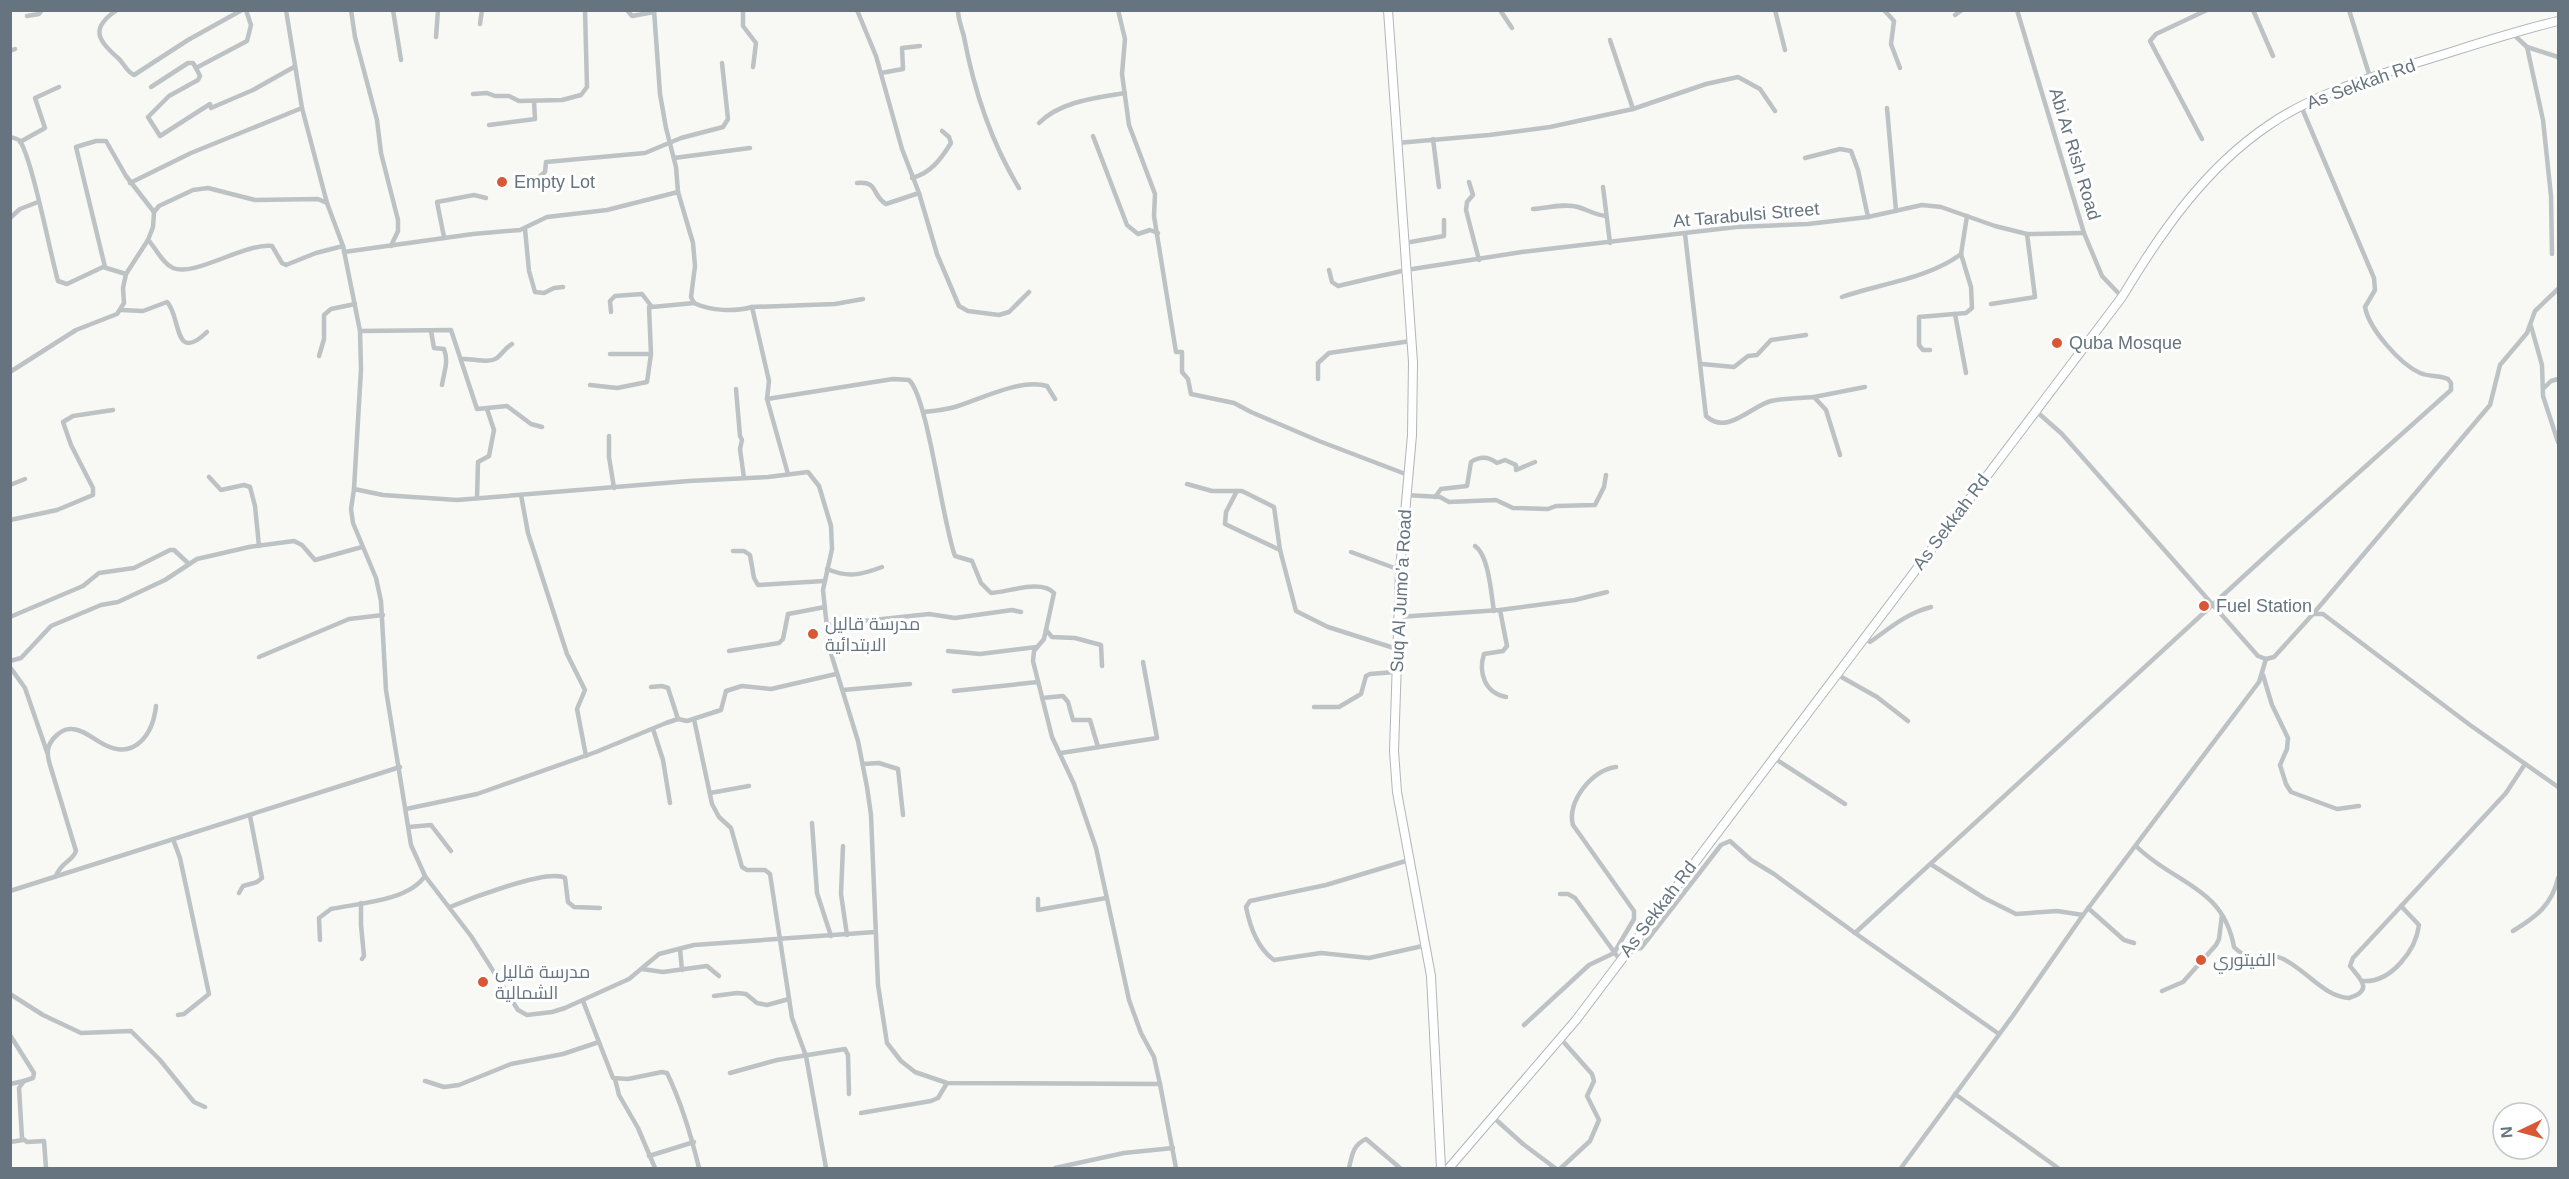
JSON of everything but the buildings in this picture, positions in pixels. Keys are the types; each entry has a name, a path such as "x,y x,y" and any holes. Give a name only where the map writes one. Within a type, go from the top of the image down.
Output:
{"main road":[{"name":"Suq Al Jumo’a Road","path":"1388,10 1411,341 1413,414 1400,570 1394,751 1397,792 1431,976 1441,1168"},
{"name":"As Sekkah Rd","path":"1449,1168 1561,1039 2122,297 2167,225 2202,184 2267,126 2301,106 2370,77 2512,33 2559,21"}],"street":[{"path":"27,16 39,14 42,10"},
{"path":"117,10 103,21 100,27 102,40 104,47 119,58 134,75 188,40 244,10 251,25 247,41 196,68"},
{"path":"286,10 302,108 327,203 344,249 360,331 361,369 351,516 379,586 386,684 413,853 426,876 495,971 512,1004 528,1015 542,1014 619,985 660,954 680,949 716,943 875,932"},
{"path":"351,10 355,37 377,120 381,153 398,220 398,235 390,246"},
{"path":"393,10 401,60"},
{"path":"436,37 438,10"},
{"path":"480,24 482,10"},
{"path":"473,94 487,93 495,96 509,96 519,101 534,101 575,97 586,90 585,10"},
{"path":"627,10 632,16 654,11 660,94 674,158 678,192 693,243 695,266 691,297 694,303"},
{"path":"743,10 743,26 756,43 753,67"},
{"path":"857,10 880,73 902,149 919,193 937,254 959,306 968,311 999,315 1009,312 1029,292"},
{"path":"958,10 966,56 982,107 1007,169 1020,188"},
{"path":"1118,10 1125,39 1121,65 1131,131 1155,194 1154,210 1176,352 1182,352 1182,372 1188,379 1191,394 1234,403 1319,441 1408,475"},
{"path":"1500,10 1512,28"},
{"path":"1775,10 1785,50"},
{"path":"1884,10 1893,21 1891,44 1900,68"},
{"path":"1955,15 1962,10"},
{"name":"Abi Ar Rish Road","path":"2017,10 2084,234 2102,276 2122,297"},
{"path":"2202,139 2150,40 2156,34 2207,10"},
{"path":"2253,10 2273,56"},
{"path":"2349,10 2370,77"},
{"path":"2512,33 2527,47 2559,57"},
{"path":"1610,40 1633,109"},
{"path":"880,73 903,69 902,48 920,46"},
{"path":"2527,47 2543,120 2551,196 2552,254"},
{"path":"151,87 188,63 193,63 200,76 198,80 169,96 148,117 160,136 210,104 211,108 237,97 294,67"},
{"path":"540,177 545,172 546,162 645,153 664,147 670,142 723,128 728,123 722,63"},
{"path":"1397,143 1530,130 1633,109 1706,84 1738,77 1760,88 1775,111"},
{"path":"20,142 45,128 35,99 59,87"},
{"path":"1039,123 1055,110 1075,103 1125,93"},
{"path":"489,125 533,120 536,117 534,101"},
{"path":"1855,933 1932,865 2281,542 2445,397 2451,387 2451,382 2446,377 2427,375 2407,365 2380,335 2368,316 2366,304 2375,290 2374,278 2301,106"},
{"path":"130,183 190,153 302,108"},
{"path":"1887,108 1896,211"},
{"path":"912,178 922,176 936,165 946,151 951,143 949,137 942,131"},
{"path":"1093,136 1127,225 1138,234 1150,230 1158,234"},
{"path":"10,137 20,142 38,202 56,277 60,283 67,284 105,267 126,274"},
{"path":"1432,139 1439,187"},
{"path":"10,372 76,330 117,314 121,310 124,303 123,288 126,274 148,240 153,227 154,212 130,183 106,141 96,141 76,147 105,267"},
{"path":"674,158 750,148"},
{"path":"1804,158 1840,149 1851,151 1858,170 1868,217"},
{"path":"857,183 867,182 872,185 881,202 886,204 919,193"},
{"path":"1469,182 1473,195 1467,202 1466,210 1479,260"},
{"path":"1603,187 1610,243"},
{"path":"154,212 169,201 193,190 208,188 255,200 318,199 327,203"},
{"path":"148,240 167,263 178,268 196,266 252,247 272,246 282,263 287,265 316,253 525,229 547,217 607,210 678,192"},
{"path":"444,237 437,202 474,195 486,198"},
{"path":"10,218 20,209 38,202"},
{"name":"At Tarabulsi Street","path":"1329,270 1332,282 1338,286 1406,270 1522,252 1736,227 1808,224 1868,217 1922,205 1941,207 2026,234 2084,234"},
{"path":"1533,209 1580,207 1594,215 1606,216"},
{"path":"1930,350 1923,350 1919,345 1919,317 1969,312 1972,308 1971,287 1961,254 1967,216"},
{"path":"1404,243 1444,236 1444,220"},
{"path":"525,229 529,272 535,292 544,293 563,287"},
{"path":"1685,234 1702,364 1704,411 1710,419 1716,422 1737,419 1771,401 1814,398 1865,387"},
{"path":"1991,304 2035,297 2026,234"},
{"path":"1842,297 1916,276 1945,264 1961,254"},
{"path":"2036,411 2062,434 2258,656 2266,659 2276,656 2490,405 2494,398 2499,367 2525,336 2538,308 2559,289"},
{"path":"590,385 617,388 646,383 651,354 649,306 642,294 615,296 610,301 611,312"},
{"path":"649,306 694,303 711,309 741,310 752,307 835,304 862,299"},
{"path":"121,310 135,312 167,302 172,309 178,333 183,340 196,342 207,333"},
{"path":"319,356 324,339 324,315 328,310 355,304"},
{"path":"752,307 769,381 767,399 788,474"},
{"path":"1955,314 1966,373"},
{"path":"2531,322 2533,338 2540,355 2543,390 2559,442"},
{"path":"360,331 451,330 476,408 479,410 507,406 531,424 542,427"},
{"path":"431,331 434,348 444,349 445,352 447,364 442,385"},
{"path":"1702,364 1734,367 1748,356 1758,355 1770,340 1806,335"},
{"path":"1318,379 1318,363 1329,353 1411,341"},
{"path":"461,359 490,360 512,344"},
{"path":"610,354 651,354"},
{"path":"767,399 904,379 912,382 923,412 940,505 955,556 972,561 981,583 991,593 1034,586 1051,590 1054,598 1045,625 1044,639 1037,647 1033,661 1052,737 1074,784 1096,848 1129,1000 1141,1033 1154,1057 1176,1168"},
{"path":"2543,390 2551,381 2559,379"},
{"path":"923,412 954,407 1027,385 1047,386 1055,399"},
{"path":"736,389 744,478"},
{"path":"1814,398 1826,410 1840,455"},
{"path":"477,498 478,462 489,456 495,436 487,409"},
{"path":"10,520 57,510 93,495 93,488 68,439 63,422 73,416 113,410"},
{"path":"609,436 609,457 614,488"},
{"path":"1435,497 1441,489 1467,486 1471,462 1478,458 1491,458 1497,463 1504,460 1516,465 1516,470 1534,462"},
{"path":"354,489 402,497 440,500 808,472 819,486 832,536 824,580 829,647 863,764 871,815 879,994 887,1043 901,1061 915,1072 947,1083 1160,1084"},
{"path":"1406,495 1435,497 1449,502 1496,500 1513,508 1548,509 1556,506 1595,506 1604,487 1606,476"},
{"path":"209,477 221,490 244,484 250,487 255,506 259,546"},
{"path":"10,485 25,479"},
{"path":"1187,484 1212,491 1249,493 1274,507 1280,550 1296,611 1322,625 1397,649"},
{"path":"1237,491 1226,512 1225,524 1280,550"},
{"path":"521,495 528,533 567,654 585,690 577,709 586,756"},
{"path":"10,661 21,658 51,626 101,605 118,602 165,580 189,564 209,556 294,541 302,545 315,560 362,548"},
{"path":"1475,546 1482,553 1486,565 1506,646 1503,651 1483,655 1482,672 1487,688 1495,695 1506,697"},
{"path":"10,617 83,586 99,573 134,568 170,550 174,550 189,564"},
{"path":"733,551 744,551 750,555 754,578 759,585 824,580"},
{"path":"1351,552 1400,570"},
{"path":"827,569 847,576 861,575 882,567"},
{"path":"1398,617 1497,611 1575,600 1607,592"},
{"path":"729,651 779,643 783,639 787,615 825,607"},
{"path":"1864,638 1870,642 1897,625 1908,614 1931,607"},
{"path":"827,625 929,614 955,618 1012,610 1021,612"},
{"path":"2313,614 2318,612 2325,615 2433,698 2559,787"},
{"path":"259,657 349,619 382,615"},
{"path":"1046,630 1052,637 1075,638 1101,645 1102,666"},
{"path":"948,651 964,654 995,653 1037,647"},
{"path":"1901,1168 2088,908 2263,675 2266,659"},
{"path":"1061,753 1157,738 1143,662"},
{"path":"10,667 27,694 47,752 75,848 73,857 62,864 56,876"},
{"path":"1314,707 1339,707 1361,694 1366,676 1395,672"},
{"path":"406,809 477,794 586,756 678,719 687,721 722,710 726,692 733,688 742,686 771,689 836,674"},
{"path":"1838,675 1877,697 1908,721"},
{"path":"2263,675 2272,705 2288,738 2288,749 2280,765 2291,792 2337,809 2359,806"},
{"path":"954,692 1038,682"},
{"path":"843,690 910,684"},
{"path":"651,687 668,688 678,719"},
{"path":"1042,698 1063,696 1068,702 1073,720 1090,720 1098,747"},
{"path":"47,752 56,735 68,729 82,731 112,748 136,747 149,732 156,706"},
{"path":"694,719 715,811 731,828 742,867 747,870 769,872 789,999 797,1035 806,1056 826,1168"},
{"path":"653,729 663,760 670,803"},
{"path":"1774,758 1845,804"},
{"path":"863,764 879,763 898,769 903,815"},
{"path":"2401,906 2419,924 2410,948 2388,974 2375,981 2363,981 2351,968 2351,960 2401,906 2506,793 2525,764"},
{"path":"10,891 250,816 318,791 400,767"},
{"path":"1524,1025 1588,965 1614,953 1634,919 1634,911 1573,825 1571,818 1574,801 1586,786 1604,770 1616,767"},
{"path":"710,793 749,786"},
{"path":"239,893 243,885 257,882 262,878 250,816"},
{"path":"812,822 817,893 831,936"},
{"path":"409,827 431,825 452,851"},
{"path":"173,839 180,858 209,994 184,1014 178,1015"},
{"path":"1627,951 1636,950 1643,945 1721,844 1730,841 1751,860 1999,1034"},
{"path":"843,846 841,894 847,935"},
{"path":"2136,846 2218,907 2233,936 2234,947 2245,956 2250,958 2279,957 2327,990 2346,998 2358,994 2363,981"},
{"path":"1409,860 1326,885 1250,901 1246,904 1247,915 1265,953 1274,960 1321,953 1370,958 1426,945"},
{"path":"1932,865 1984,898 2016,914 2033,914 2047,910 2083,915"},
{"path":"450,907 471,898 536,878 560,875 565,878 568,902 574,907 600,908"},
{"path":"320,940 320,915 331,909 407,892 426,876"},
{"path":"2513,931 2532,920 2548,904 2559,878"},
{"path":"1560,894 1575,898 1620,960"},
{"path":"1038,899 1038,910 1106,898"},
{"path":"361,903 364,956 362,959"},
{"path":"2088,908 2124,940 2134,943"},
{"path":"2162,992 2183,982 2216,945 2222,915"},
{"path":"680,949 682,970"},
{"path":"642,969 652,972 708,966 719,976"},
{"path":"10,994 43,1015 81,1033 131,1031 142,1045 160,1060 194,1102 205,1107"},
{"path":"714,996 746,994 757,1003 767,1005 789,999"},
{"path":"583,1000 609,1073 615,1079 619,1095 638,1128 655,1168"},
{"path":"10,1035 33,1069 33,1078 10,1084"},
{"path":"1561,1039 1592,1074 1594,1081 1587,1096 1599,1120 1598,1128 1590,1141 1561,1168"},
{"path":"425,1081 444,1087 459,1085 510,1064 563,1054 599,1042"},
{"path":"730,1073 777,1060 845,1048 848,1055 849,1094"},
{"path":"615,1079 667,1073 680,1101 699,1168"},
{"path":"23,1140 19,1095 20,1085 24,1081"},
{"path":"861,1113 931,1101 938,1098 947,1083"},
{"path":"1954,1094 2058,1168"},
{"path":"1493,1117 1523,1144 1556,1168"},
{"path":"1349,1168 1357,1143 1366,1139 1400,1168"},
{"path":"10,1142 23,1140 44,1142 46,1168"},
{"path":"649,1156 693,1142"},
{"path":"1055,1168 1124,1153 1173,1148"}],"place":[{"name":"Empty Lot","path":"502,182"},
{"name":"Quba Mosque","path":"2057,343"},
{"name":"Fuel Station","path":"2204,606"},
{"name":"مدرسة قاليل الابتدائية","path":"813,634"},
{"name":"الفيتوري","path":"2201,960"},
{"name":"مدرسة قاليل الشمالية","path":"483,982"}]}
